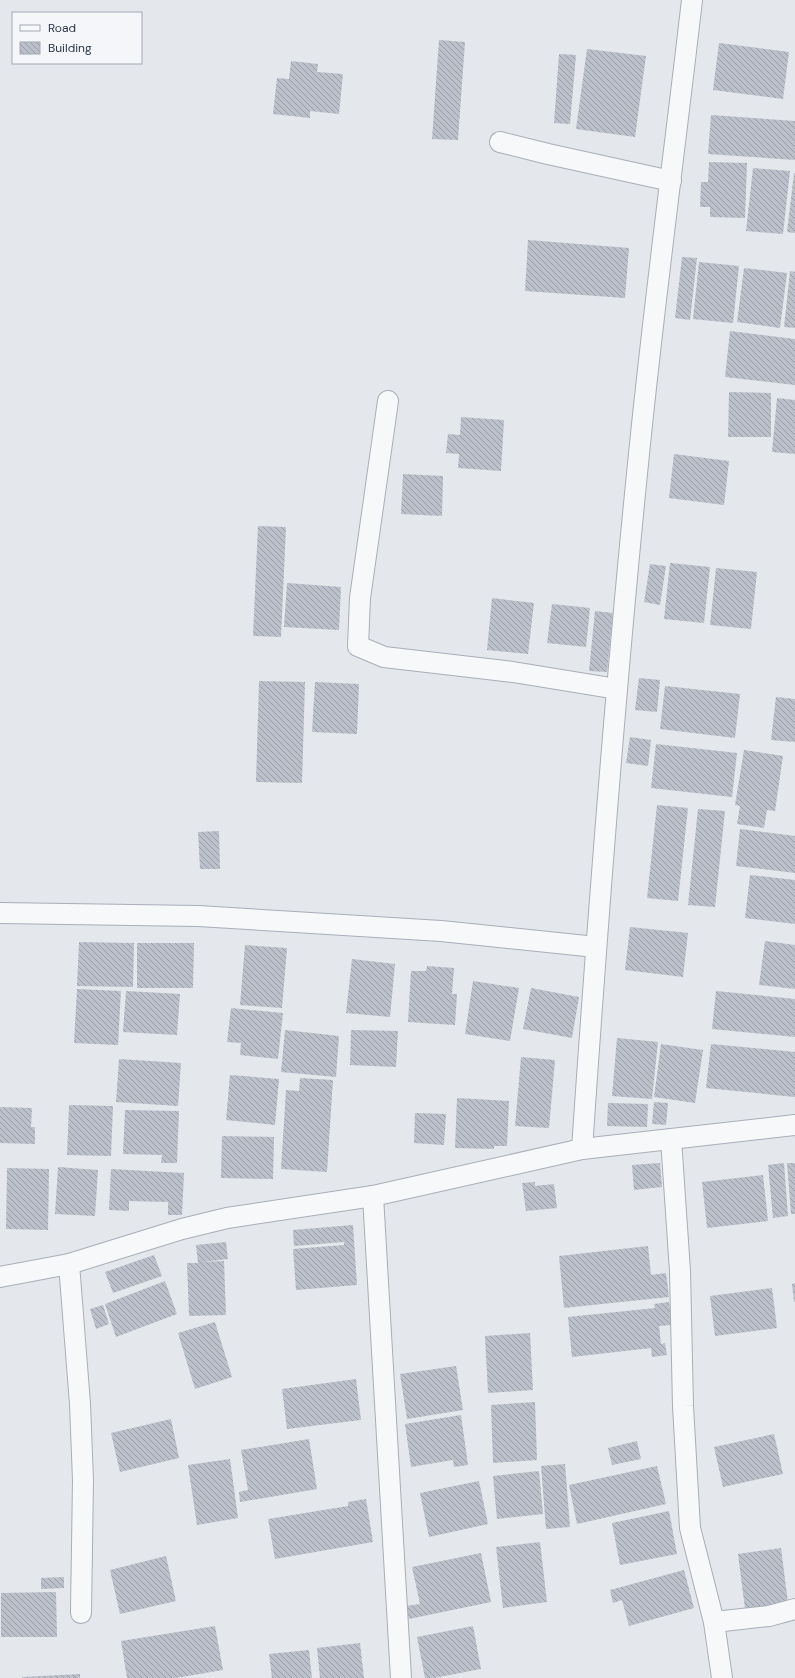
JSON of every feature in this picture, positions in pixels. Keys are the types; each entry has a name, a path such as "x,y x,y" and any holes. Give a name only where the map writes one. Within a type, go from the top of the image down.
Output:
{"street":[{"path":"582,1149 596,947 617,689 640,442 692,0"},
{"path":"500,142 671,181"},
{"path":"388,401 360,598 358,646 384,657 513,672 617,689"},
{"path":"0,913 198,916 442,931 596,947"},
{"path":"0,1277 69,1264 182,1229 226,1218 372,1196 582,1149 795,1125"},
{"path":"671,1139 680,1271 683,1406 690,1528 714,1622 722,1678"},
{"path":"372,1196 401,1678"},
{"path":"69,1264 80,1404 83,1480 81,1613"},
{"path":"714,1622 769,1616 795,1609"}],"building":[{"path":"439,40 465,42 458,140 432,139"},
{"path":"719,43 789,52 783,99 713,90"},
{"path":"587,49 646,56 635,137 576,129"},
{"path":"559,54 576,55 570,124 554,123"},
{"path":"291,61 318,64 317,72 343,74 339,114 310,111 310,118 273,114 277,78 289,79"},
{"path":"711,115 795,121 795,160 708,154"},
{"path":"709,162 747,163 745,218 710,217 710,207 700,207 701,182 708,182"},
{"path":"753,168 790,171 783,234 746,231"},
{"path":"795,173 795,233 787,232"},
{"path":"528,240 629,248 625,298 525,291"},
{"path":"682,257 697,258 690,320 675,318"},
{"path":"699,262 739,266 733,323 693,319"},
{"path":"744,268 787,273 780,328 737,322"},
{"path":"790,271 795,272 795,328 784,327"},
{"path":"730,331 795,339 795,385 725,377"},
{"path":"729,392 771,393 771,437 728,437"},
{"path":"777,398 795,400 795,454 772,452"},
{"path":"461,417 504,420 501,471 458,468 459,454 446,453 448,434 460,435"},
{"path":"674,454 729,461 724,505 669,498"},
{"path":"403,474 443,476 442,516 401,514"},
{"path":"258,526 286,527 281,637 253,636"},
{"path":"670,563 710,567 704,623 664,619"},
{"path":"650,564 666,566 660,605 644,602"},
{"path":"716,568 757,572 751,629 710,625"},
{"path":"287,583 341,587 339,630 284,627"},
{"path":"492,598 534,603 528,654 487,650"},
{"path":"552,604 590,608 586,647 547,643"},
{"path":"595,611 613,613 607,672 589,671"},
{"path":"639,678 660,680 657,712 635,710"},
{"path":"259,681 305,682 302,783 256,782"},
{"path":"315,682 359,684 357,734 312,732"},
{"path":"665,686 740,694 735,738 660,729"},
{"path":"776,697 795,699 795,742 771,740"},
{"path":"630,737 651,740 648,766 626,763"},
{"path":"656,744 737,753 732,797 651,788"},
{"path":"744,750 783,756 775,811 767,810 764,828 737,824 740,806 735,805"},
{"path":"657,805 688,808 678,901 647,898"},
{"path":"698,809 725,811 715,907 688,905"},
{"path":"740,829 795,836 795,873 736,866"},
{"path":"219,831 220,869 200,869 198,832"},
{"path":"750,875 795,880 795,924 745,918"},
{"path":"630,927 688,933 683,977 625,970"},
{"path":"765,941 795,945 795,989 759,985"},
{"path":"79,942 134,943 133,987 77,986"},
{"path":"137,943 194,943 193,988 137,988"},
{"path":"245,945 287,948 282,1008 240,1005"},
{"path":"352,959 395,964 390,1017 346,1013"},
{"path":"427,966 454,968 452,994 457,994 455,1025 408,1022 411,971 426,971"},
{"path":"473,981 519,988 510,1041 465,1034"},
{"path":"531,988 579,997 572,1038 523,1029"},
{"path":"77,989 121,991 118,1045 74,1043"},
{"path":"126,991 180,994 177,1035 123,1032"},
{"path":"716,991 795,999 795,1037 712,1029"},
{"path":"231,1008 283,1013 278,1059 240,1055 241,1043 227,1042"},
{"path":"285,1030 339,1036 336,1077 281,1072"},
{"path":"351,1030 398,1031 396,1067 350,1065"},
{"path":"617,1038 658,1042 652,1099 612,1096"},
{"path":"661,1044 703,1050 695,1103 654,1097"},
{"path":"711,1044 795,1052 795,1097 706,1088"},
{"path":"521,1057 555,1060 549,1128 515,1126"},
{"path":"119,1059 181,1063 178,1106 116,1102"},
{"path":"230,1075 279,1079 275,1125 226,1120"},
{"path":"300,1078 333,1080 327,1172 281,1169 286,1090 299,1091"},
{"path":"457,1098 509,1101 507,1146 494,1146 494,1149 455,1148"},
{"path":"654,1102 668,1103 666,1125 652,1124"},
{"path":"608,1103 648,1104 647,1127 607,1126"},
{"path":"69,1105 113,1106 111,1156 67,1155"},
{"path":"0,1107 32,1108 31,1127 35,1127 35,1144 0,1143"},
{"path":"125,1110 179,1111 177,1163 161,1163 162,1155 123,1154"},
{"path":"415,1113 446,1114 444,1145 414,1143"},
{"path":"222,1136 274,1137 273,1179 221,1178"},
{"path":"660,1163 662,1187 634,1190 632,1165"},
{"path":"784,1163 788,1216 773,1218 768,1165"},
{"path":"787,1163 795,1163 795,1214 791,1214"},
{"path":"58,1167 98,1170 95,1216 55,1214"},
{"path":"7,1168 49,1169 48,1230 6,1229"},
{"path":"111,1169 184,1173 182,1215 168,1215 168,1202 129,1201 129,1211 109,1210"},
{"path":"763,1175 768,1221 707,1228 702,1182"},
{"path":"535,1182 535,1186 554,1184 557,1208 526,1211 522,1183"},
{"path":"353,1225 357,1285 296,1290 293,1249 344,1245 344,1242 294,1246 293,1230"},
{"path":"226,1242 228,1259 201,1262 224,1261 226,1315 189,1316 187,1263 198,1263 196,1245"},
{"path":"648,1246 651,1275 666,1273 669,1297 564,1308 559,1256"},
{"path":"154,1255 162,1276 113,1293 105,1272"},
{"path":"165,1281 177,1314 116,1337 105,1304"},
{"path":"795,1283 795,1302 794,1302 792,1284"},
{"path":"772,1288 777,1328 715,1336 710,1296"},
{"path":"669,1302 672,1325 659,1326 661,1344 665,1343 667,1355 652,1357 651,1348 572,1357 568,1317 655,1308 654,1304"},
{"path":"103,1305 109,1324 96,1329 90,1309"},
{"path":"215,1322 232,1377 195,1389 178,1333"},
{"path":"530,1333 533,1390 488,1393 485,1336"},
{"path":"456,1366 463,1410 407,1419 400,1374"},
{"path":"356,1379 361,1420 287,1429 282,1389"},
{"path":"535,1402 537,1460 493,1463 491,1405"},
{"path":"461,1415 468,1465 454,1467 453,1460 411,1467 405,1424"},
{"path":"171,1419 179,1458 120,1472 111,1433"},
{"path":"774,1434 783,1474 723,1487 714,1447"},
{"path":"309,1439 317,1489 240,1502 239,1492 248,1490 241,1450"},
{"path":"637,1441 641,1459 612,1465 608,1448"},
{"path":"230,1459 238,1518 197,1525 188,1465"},
{"path":"565,1464 570,1527 546,1529 541,1466"},
{"path":"657,1466 666,1504 577,1524 569,1485"},
{"path":"539,1471 543,1514 497,1519 493,1476"},
{"path":"479,1481 488,1524 429,1537 420,1493"},
{"path":"366,1499 373,1542 275,1559 268,1519 348,1506 348,1502"},
{"path":"669,1511 677,1554 620,1565 612,1523"},
{"path":"540,1542 547,1602 503,1608 496,1547"},
{"path":"781,1548 788,1603 745,1609 738,1554"},
{"path":"481,1553 491,1602 409,1619 406,1606 420,1604 412,1567"},
{"path":"166,1556 176,1601 120,1614 110,1570"},
{"path":"684,1570 694,1608 629,1626 622,1600 613,1603 610,1590"},
{"path":"64,1577 64,1588 41,1589 41,1578"},
{"path":"56,1592 57,1637 1,1637 1,1593"},
{"path":"215,1626 223,1670 176,1678 127,1678 121,1641"},
{"path":"473,1626 481,1669 434,1678 425,1678 417,1637"},
{"path":"360,1643 364,1678 320,1678 317,1648"},
{"path":"309,1650 312,1678 272,1678 269,1654"},
{"path":"80,1674 80,1678 22,1678 22,1677"}]}
